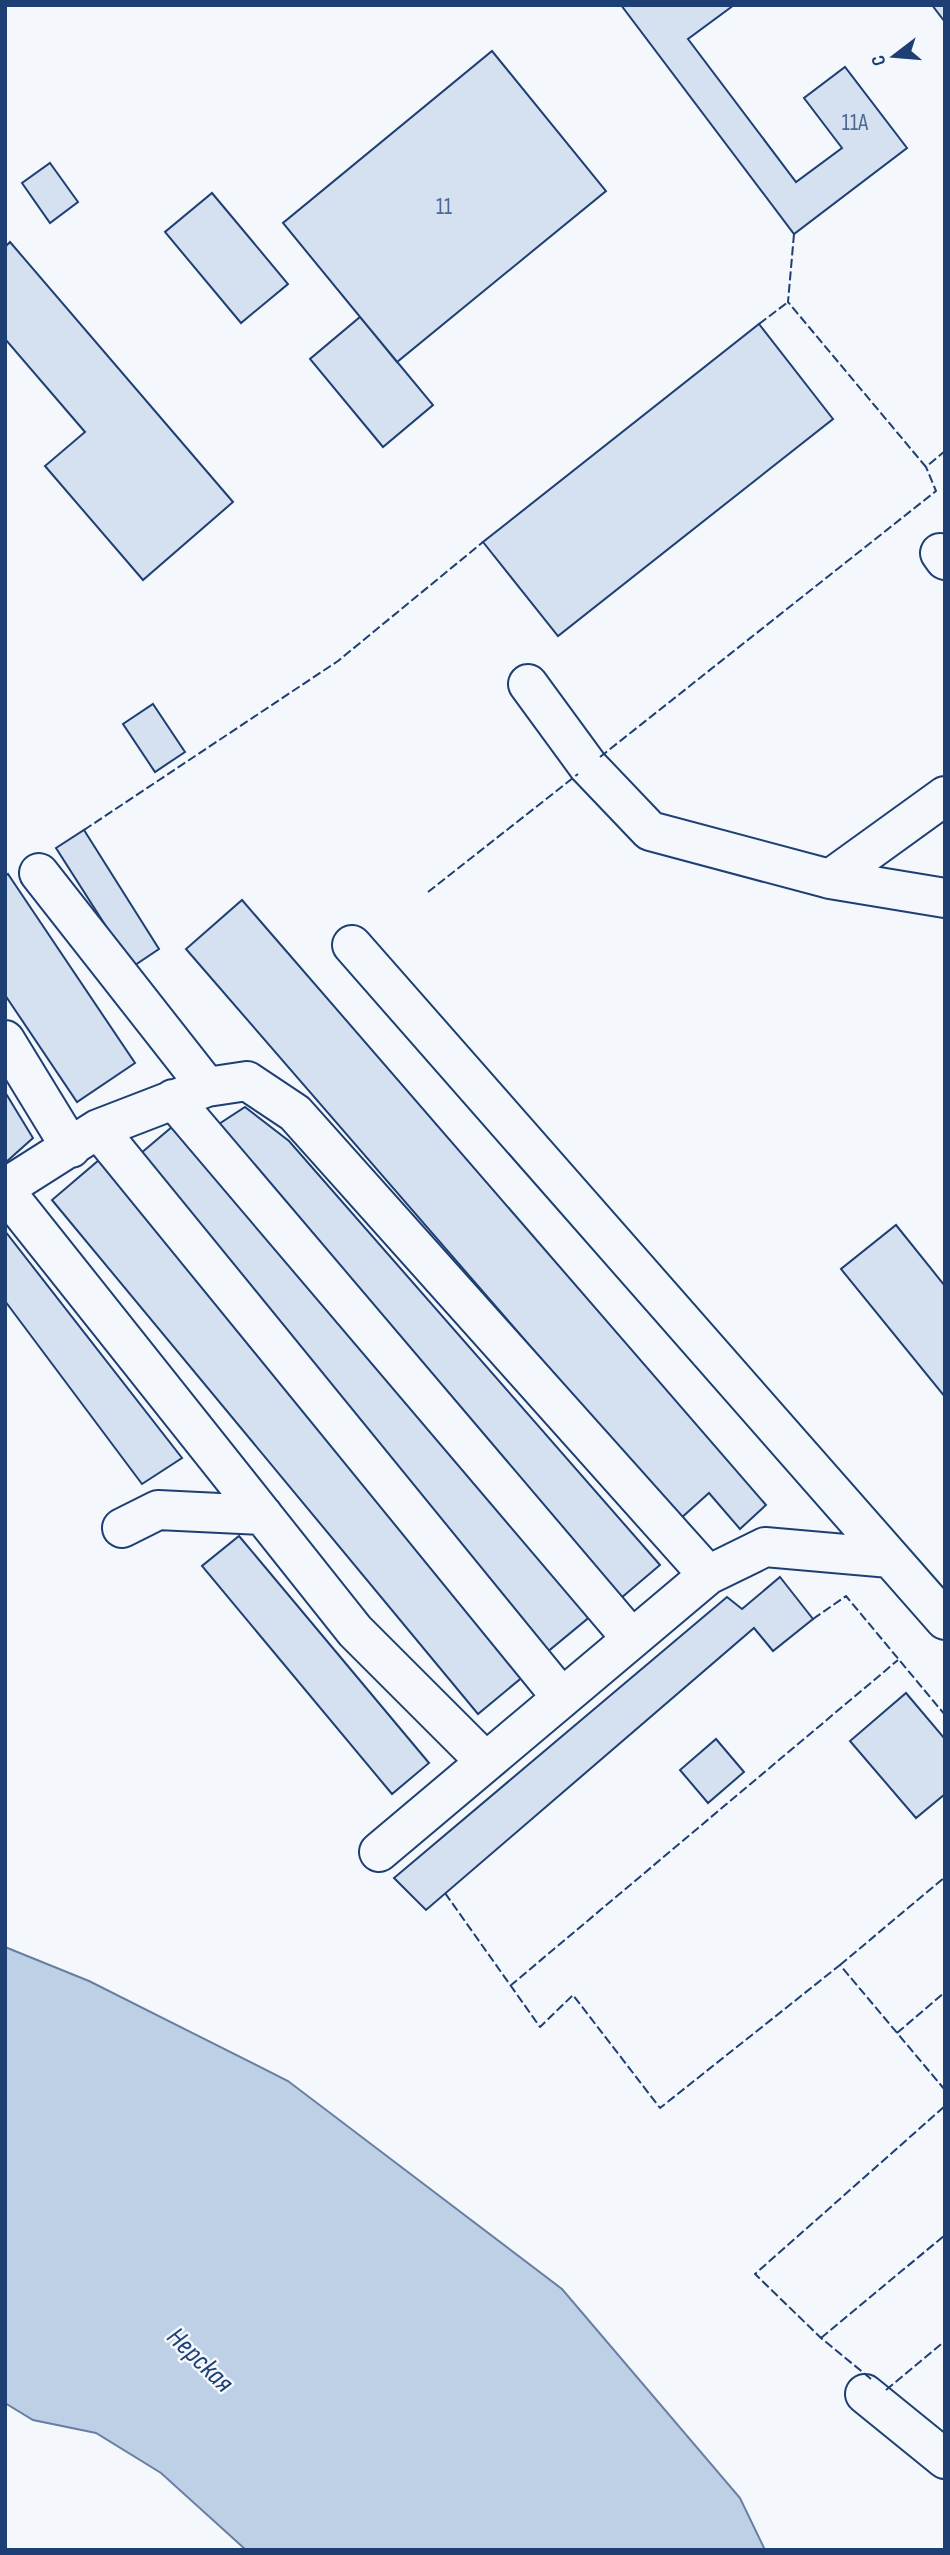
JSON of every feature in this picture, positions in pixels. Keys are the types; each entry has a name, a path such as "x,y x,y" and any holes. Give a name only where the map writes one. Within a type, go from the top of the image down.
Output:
{"lane":[{"path":"528,684 588,766 650,831 830,879 945,898"},
{"path":"830,879 945,796"},
{"path":"39,873 190,1093 632,1639"},
{"path":"352,945 945,1620"},
{"path":"5,1040 84,1138 562,1698"},
{"path":"486,1762 355,1631 5,1190 84,1138 190,1093 247,1081 296,1112 708,1575"},
{"path":"122,1528 158,1510 262,1515"},
{"path":"379,1852 708,1575 765,1547 890,1558"},
{"path":"865,2394 945,2459"}],"water":[{"name":"Нерская","path":"5,1947 89,1981 288,2081 562,2289 740,2498 765,2550 246,2550 161,2473 96,2433 33,2420 5,2403"}],"building":[{"path":"621,5 734,5 688,39 796,182 842,148 804,98 845,67 907,148 794,234"},
{"path":"932,5 945,5 945,22"},
{"path":"492,51 606,191 397,362 283,223"},
{"path":"50,163 78,202 50,223 22,183"},
{"path":"212,193 288,284 241,323 165,232"},
{"path":"10,242 233,502 143,580 45,466 85,432 5,339 5,247"},
{"path":"360,317 433,405 383,447 310,359"},
{"path":"759,324 833,419 558,636 483,542"},
{"path":"153,704 185,752 155,772 123,724"},
{"path":"84,830 159,949 132,967 56,848"},
{"path":"8,874 135,1063 77,1102 5,995 5,876"},
{"path":"242,900 766,1505 740,1529 709,1493 680,1519 186,949"},
{"path":"5,1092 33,1138 5,1163"},
{"path":"245,1107 289,1141 660,1565 621,1598 219,1124"},
{"path":"179,1121 592,1615 546,1653 134,1159"},
{"path":"99,1160 525,1675 478,1714 52,1200"},
{"path":"896,1225 945,1286 945,1397 841,1269"},
{"path":"5,1231 182,1458 142,1484 5,1301"},
{"path":"239,1536 429,1763 392,1794 202,1566"},
{"path":"780,1577 813,1619 773,1651 754,1628 426,1910 394,1878 727,1597 742,1609"},
{"path":"906,1693 945,1739 945,1794 916,1818 850,1741"},
{"path":"716,1739 744,1772 708,1803 680,1770"}],"fence":[{"path":"794,234 788,302 926,467 945,451"},
{"path":"759,324 788,302"},
{"path":"600,757 936,491 926,467"},
{"path":"84,830 338,661 483,542"},
{"path":"428,892 578,774"},
{"path":"813,1619 846,1596 945,1715"},
{"path":"510,1986 898,1660"},
{"path":"840,1965 945,1877"},
{"path":"445,1893 540,2027 573,1995 660,2108 840,1965 945,2090"},
{"path":"897,2033 945,1992"},
{"path":"871,2379 821,2338 755,2274 945,2106"},
{"path":"821,2338 945,2235"},
{"path":"886,2390 945,2341"}]}
